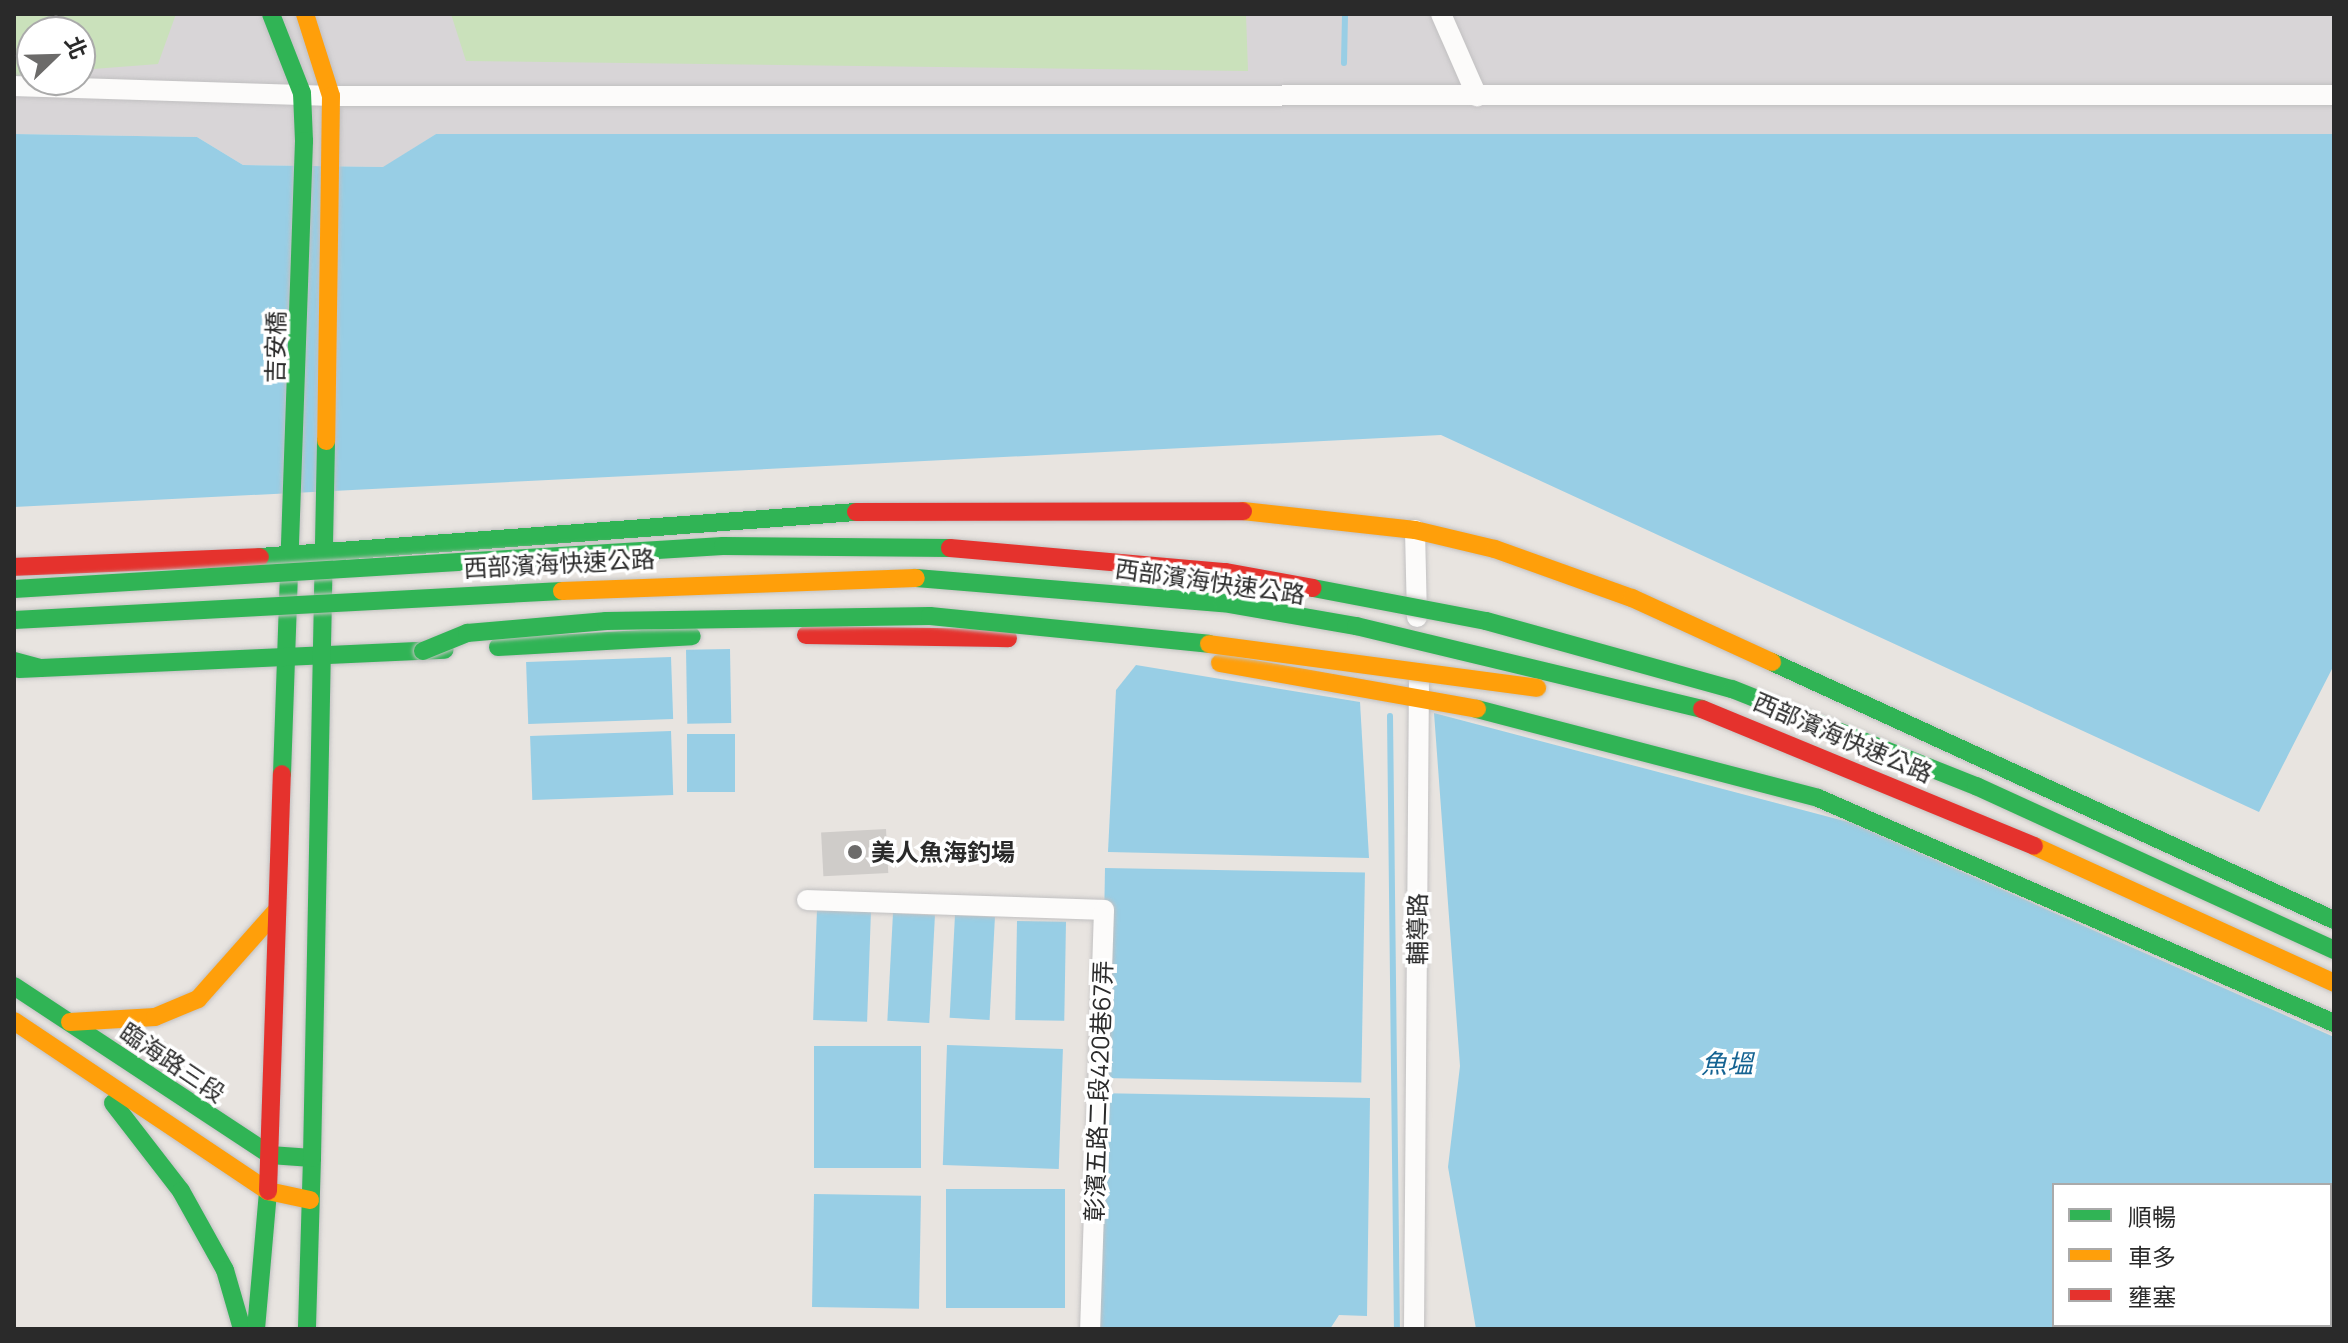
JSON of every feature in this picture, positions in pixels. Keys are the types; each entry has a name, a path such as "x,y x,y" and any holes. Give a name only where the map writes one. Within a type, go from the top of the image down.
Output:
{"main road":[{"name":"吉安橋","path":"256,1329 270,1155 276,911 295,553 304,141 302,93 271,14"},
{"path":"305,14 331,96 332,144 307,1329"},
{"path":"14,567 324,554 814,512 1217,508 1415,530 1495,549 1632,598 2334,920"},
{"path":"422,546 498,554 714,535 938,533 1230,555 1480,598"},
{"name":"西部濱海快速公路","path":"14,589 723,546 940,547 1226,572 1615,653 1732,689 1976,786 2334,950"},
{"name":"西部濱海快速公路","path":"14,620 613,583 937,578 1223,603 1727,715 1965,814 2334,983"},
{"path":"1508,605 1564,623 1615,653"},
{"path":"423,651 467,633 606,621 930,616 1064,625 1526,689 1598,684"},
{"path":"14,669 713,635 1063,639 1419,694 1818,798 2334,1023"},
{"path":"14,661 40,668"},
{"path":"69,1022 155,1017 198,999 276,911"},
{"name":"臨海路三段","path":"14,986 270,1155 312,1158"},
{"path":"14,1021 54,1051 268,1191 310,1200"},
{"path":"54,1051 153,1148 225,1270 242,1329"}],"street":[{"path":"1441,14 1477,96"},
{"path":"14,86 331,96 2334,95"},
{"name":"輔導路","path":"1414,1329 1419,694 1415,530"},
{"name":"彰濱五路二段420巷67弄","path":"807,900 1104,910 1090,1329"}],"shaded area":[{"path":"14,14 2334,14 2334,134 436,134 384,167 243,165 197,137 14,134"}],"green space":[{"path":"14,14 176,14 158,64 96,69 96,16 16,16 14,76"},
{"path":"451,14 1246,14 1248,71 466,61"}],"water":[{"path":"14,134 197,137 243,165 383,167 436,134 2334,134 2334,665 2259,812 1441,435 14,507"},
{"path":"730,649 731,723 687,724 686,650"},
{"path":"671,657 673,719 528,724 526,662"},
{"path":"1136,665 1360,702 1369,858 1108,852 1116,690"},
{"name":"魚塭","path":"1434,713 1852,823 2334,1037 2334,1329 1476,1329 1448,1167 1460,1066"},
{"path":"671,731 673,795 532,800 530,736"},
{"path":"687,734 735,734 735,792 687,792"},
{"path":"1105,868 1365,873 1361,1083 1101,1078"},
{"path":"817,909 871,911 867,1022 813,1020"},
{"path":"893,913 935,915 929,1023 887,1021"},
{"path":"955,915 995,917 990,1020 950,1018"},
{"path":"1017,921 1066,922 1064,1021 1015,1020"},
{"path":"947,1045 1063,1049 1059,1169 943,1165"},
{"path":"814,1046 921,1046 921,1168 814,1168"},
{"path":"1094,1093 1370,1098 1367,1316 1339,1315 1330,1329 1090,1329"},
{"path":"946,1189 1065,1189 1065,1308 946,1308"},
{"path":"814,1194 921,1196 919,1309 812,1307"}],"building":[{"name":"美人魚海釣場","path":"886,829 888,873 823,876 821,832"}],"waterway":[{"path":"1344,63 1345,14"},
{"path":"1390,716 1397,1329"}],"traffic: fast":[{"path":"271,14 302,93 304,141 282,774"},
{"path":"312,1158 326,441"},
{"path":"260,557 856,512"},
{"path":"14,589 723,546 950,548"},
{"path":"916,578 1223,603 1356,626 1702,709"},
{"path":"1313,588 1486,621 1732,689 1976,786 2334,950"},
{"path":"14,620 562,591"},
{"path":"423,651 467,633 606,621 930,616 1209,644"},
{"path":"498,647 692,636"},
{"path":"19,669 445,650"},
{"path":"14,661 40,668"},
{"path":"1772,662 2334,920"},
{"path":"1477,709 1818,798 2334,1023"},
{"path":"14,986 270,1155 312,1158 307,1329"},
{"path":"113,1103 181,1191 225,1270 242,1329"},
{"path":"256,1329 268,1191"}],"traffic: slow":[{"path":"305,14 331,96 326,441"},
{"path":"1243,511 1415,530 1495,549 1632,598 1772,662"},
{"path":"562,591 916,578"},
{"path":"1209,644 1537,688"},
{"path":"1220,663 1477,709"},
{"path":"2034,846 2334,983"},
{"path":"70,1022 155,1017 198,999 276,911"},
{"path":"14,1021 268,1191 310,1200"}],"traffic: jam":[{"path":"856,512 1243,511"},
{"path":"950,548 1226,572 1313,588"},
{"path":"14,567 260,557"},
{"path":"806,635 1008,638"},
{"path":"1702,709 2034,846"},
{"path":"268,1191 282,774"}],"place":[{"name":"美人魚海釣場","path":"855,852"}]}
